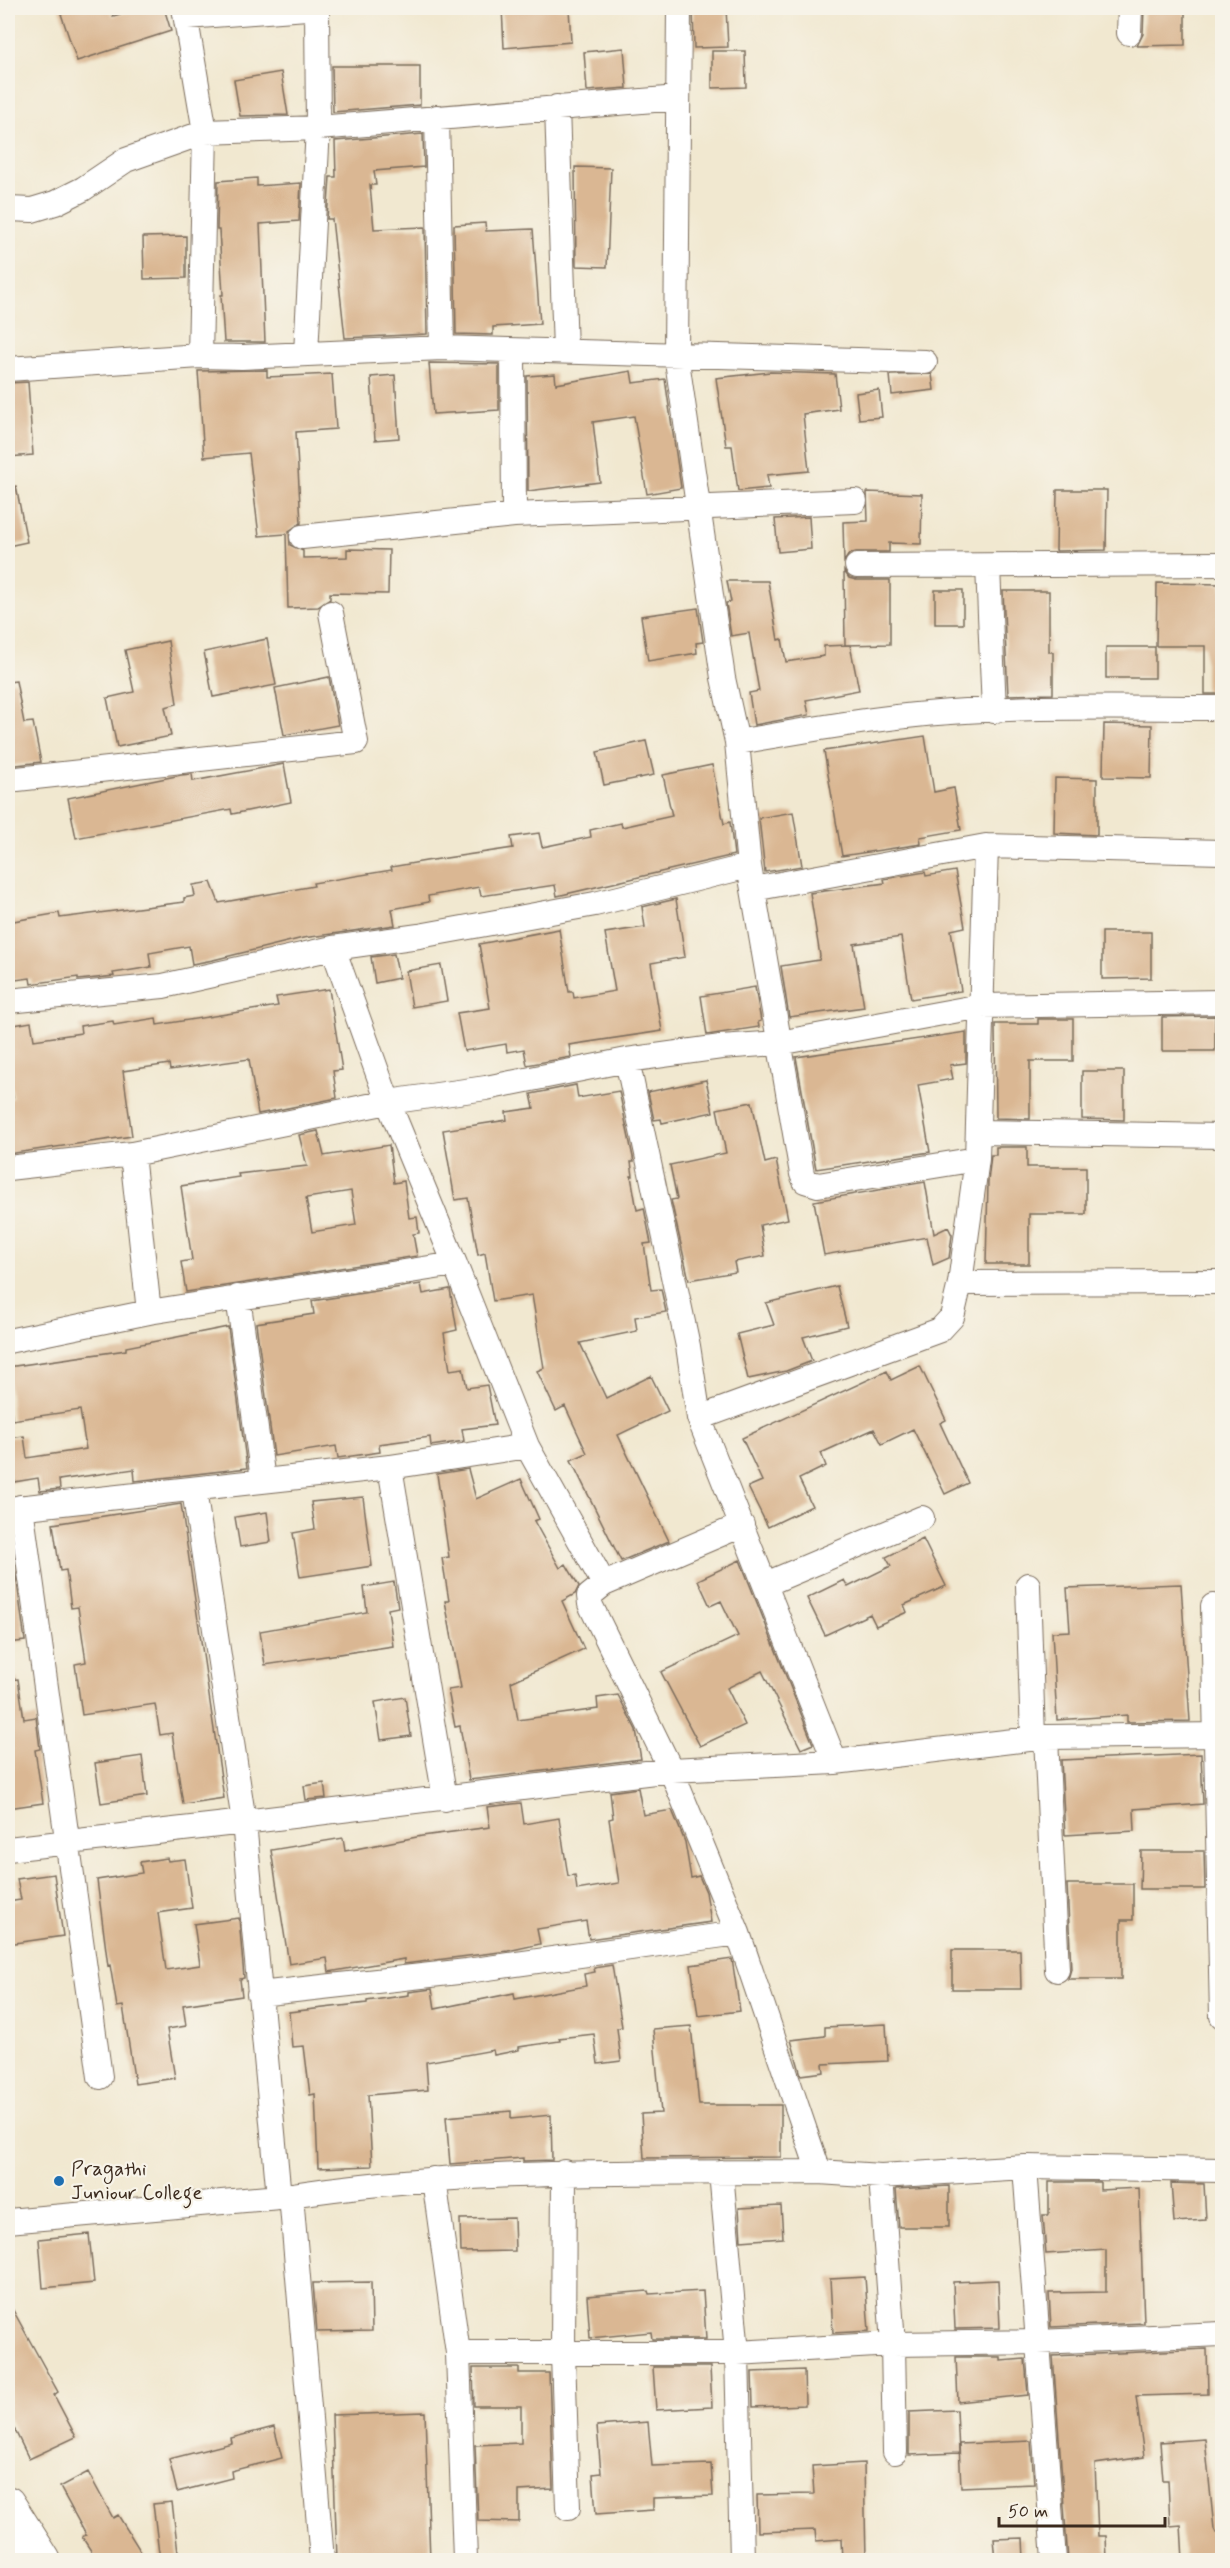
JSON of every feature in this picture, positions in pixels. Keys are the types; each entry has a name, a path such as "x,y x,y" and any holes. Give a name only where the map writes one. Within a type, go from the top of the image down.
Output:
{"main road":[{"path":"8,2503 44,2560"},
{"path":"8,2550 14,2560"}],"street":[{"path":"200,356 205,132 185,12 307,8"},
{"path":"306,353 318,128 317,8"},
{"path":"679,8 676,354 723,678 737,742 751,878 802,1174 811,1185 977,1159"},
{"path":"1129,33 1130,8"},
{"path":"8,210 32,210 55,203 83,189 126,160 205,132 318,128 678,98"},
{"path":"557,107 565,351"},
{"path":"437,117 442,348"},
{"path":"8,369 200,356 242,357 442,348 513,352 565,351 925,362"},
{"path":"513,352 514,515"},
{"path":"302,537 514,515 855,501"},
{"path":"858,566 1222,564"},
{"path":"988,566 994,711"},
{"path":"8,780 356,742 331,613"},
{"path":"737,742 882,718 1033,708 1222,708"},
{"path":"699,1418 940,1330 952,1317 960,1283 977,1159 986,846"},
{"path":"8,1001 163,986 333,948 419,936 751,878 986,846 1222,852"},
{"path":"333,948 387,1102 455,1264 527,1446 604,1584"},
{"path":"8,1168 132,1154 387,1102 486,1088 627,1060 721,1047 779,1042 981,1006 1222,1002"},
{"path":"627,1060 688,1346 699,1418 835,1762"},
{"path":"978,1132 1222,1136"},
{"path":"132,1154 149,1312"},
{"path":"8,1341 149,1312 455,1264"},
{"path":"960,1283 1222,1282"},
{"path":"238,1297 263,1480"},
{"path":"100,2077 14,1508 390,1467 527,1446"},
{"path":"390,1467 445,1798"},
{"path":"194,1490 244,1822 259,1994 285,2196 322,2560"},
{"path":"766,1584 922,1518"},
{"path":"742,1525 604,1584 591,1592 590,1604 671,1770 738,1933 819,2172"},
{"path":"1028,1585 1057,1970"},
{"path":"1213,1606 1219,1735 1222,2016"},
{"path":"8,1849 671,1770 835,1762 1040,1737 1219,1735"},
{"path":"259,1994 467,1971 738,1933"},
{"path":"8,2221 434,2180 564,2172 819,2172 881,2176 1025,2167 1222,2170"},
{"path":"1025,2167 1054,2560"},
{"path":"564,2172 563,2354 568,2508"},
{"path":"721,2172 737,2353 742,2560"},
{"path":"881,2176 893,2344 895,2452"},
{"path":"434,2180 458,2353 465,2560"},
{"path":"458,2353 737,2353 893,2344 1038,2342 1222,2334"}],"building":[{"path":"59,8 109,8 113,16 141,8 164,8 171,31 77,61"},
{"path":"502,8 569,8 571,42 504,48"},
{"path":"693,8 726,8 728,47 694,48"},
{"path":"1144,8 1185,8 1185,45 1137,46 1143,34"},
{"path":"624,48 627,88 587,91 584,52"},
{"path":"712,51 745,51 746,87 712,88"},
{"path":"332,66 420,66 420,105 333,112"},
{"path":"281,72 288,115 240,116 234,80"},
{"path":"423,134 424,167 374,171 376,185 370,185 374,229 425,227 427,334 345,338 332,219 327,219 330,177 336,177 335,141"},
{"path":"575,167 611,168 607,267 576,266"},
{"path":"257,178 257,186 301,183 299,221 260,224 265,342 224,342 219,230 217,230 218,181"},
{"path":"485,223 486,231 533,229 540,324 493,327 493,335 456,334 454,225"},
{"path":"186,236 186,278 144,279 143,237"},
{"path":"429,363 499,364 499,410 433,414"},
{"path":"267,370 267,377 332,374 336,429 296,432 301,523 289,531 290,545 303,551 303,558 347,557 347,549 389,550 388,594 330,593 330,599 318,607 288,608 286,534 259,536 249,453 204,457 198,371"},
{"path":"631,371 633,383 665,379 681,488 647,494 634,416 593,422 600,482 528,491 527,376 555,374 556,384"},
{"path":"770,372 835,374 839,409 803,414 809,471 767,475 769,488 738,491 732,446 726,446 716,378"},
{"path":"932,374 934,390 892,395 890,375"},
{"path":"395,375 399,438 375,440 371,377"},
{"path":"28,382 33,455 8,457 8,383"},
{"path":"879,390 882,417 859,419 856,393"},
{"path":"16,486 27,542 8,546 8,487"},
{"path":"1057,490 1107,490 1106,550 1056,551"},
{"path":"867,492 922,494 921,544 889,543 889,552 856,552 849,554 844,562 843,522 868,521"},
{"path":"809,517 811,549 778,552 775,519"},
{"path":"844,571 849,578 856,580 890,580 890,644 845,645"},
{"path":"727,581 768,581 778,640 782,639 786,662 824,656 824,646 850,645 859,690 806,700 809,715 754,725 749,693 759,691 749,633 731,636 726,603 731,602"},
{"path":"1157,583 1222,584 1222,694 1205,694 1205,646 1156,646"},
{"path":"935,590 963,590 963,624 935,624"},
{"path":"1003,591 1049,591 1049,652 1053,652 1053,694 1008,695"},
{"path":"698,608 703,642 696,643 697,653 648,661 641,616"},
{"path":"267,639 276,685 213,697 204,652"},
{"path":"168,641 177,704 165,707 171,736 117,747 107,698 134,692 125,650"},
{"path":"1106,647 1155,647 1155,678 1106,678"},
{"path":"329,677 338,725 284,735 275,688"},
{"path":"16,681 24,723 33,722 41,762 8,766 8,682"},
{"path":"1104,724 1152,725 1151,778 1103,777"},
{"path":"925,736 934,792 954,788 961,830 920,837 921,844 842,856 824,751"},
{"path":"646,741 654,775 604,785 597,752"},
{"path":"284,764 291,802 232,814 231,809 76,838 68,798 181,775 192,774 193,781"},
{"path":"712,765 724,824 730,822 734,855 557,896 555,885 481,896 479,887 428,896 429,902 392,909 395,925 303,938 192,964 189,946 149,953 151,967 113,973 114,976 78,980 78,977 31,984 30,978 8,981 8,922 59,913 60,918 184,902 184,898 195,896 193,885 211,882 219,903 314,886 313,883 392,870 391,867 513,848 511,837 539,833 542,847 591,837 590,830 621,823 622,827 672,816 663,775"},
{"path":"1055,778 1097,779 1097,835 1054,833"},
{"path":"793,812 802,866 765,872 759,818"},
{"path":"955,871 965,927 951,930 961,991 911,999 901,937 854,944 864,1007 789,1017 781,966 819,960 820,956 810,893 885,883 884,879 925,872 926,876"},
{"path":"676,899 685,957 651,963 662,1031 569,1045 571,1057 527,1065 524,1049 507,1052 506,1044 464,1051 457,1013 490,1008 479,944 559,929 569,992 573,992 574,998 615,991 605,933 645,927 642,907"},
{"path":"1102,932 1151,932 1151,978 1102,979"},
{"path":"394,954 399,978 375,983 371,957"},
{"path":"441,965 447,1001 412,1007 406,971"},
{"path":"755,987 761,1021 758,1022 759,1027 707,1035 701,996"},
{"path":"329,989 342,1070 333,1071 337,1098 258,1114 249,1059 170,1070 169,1064 123,1071 132,1136 8,1154 8,1099 13,1098 8,1065 8,1026 31,1022 34,1040 81,1033 80,1026 113,1021 114,1025 156,1018 157,1025 278,1006 276,997"},
{"path":"1215,1016 1215,1051 1162,1051 1162,1017"},
{"path":"1038,1019 1073,1019 1073,1061 1030,1061 1030,1119 996,1118 995,1024 1038,1024"},
{"path":"966,1032 966,1063 950,1065 953,1079 918,1085 930,1152 816,1169 796,1057"},
{"path":"1082,1071 1124,1071 1124,1120 1082,1119"},
{"path":"706,1080 713,1112 662,1123 661,1119 654,1120 648,1092"},
{"path":"576,1085 578,1098 619,1091 634,1162 631,1162 633,1176 631,1176 637,1210 644,1208 651,1243 644,1244 651,1290 661,1289 666,1312 635,1317 637,1331 580,1343 606,1398 651,1376 668,1411 618,1435 669,1541 621,1561 571,1460 587,1453 565,1406 556,1411 537,1371 544,1368 532,1295 493,1301 485,1253 478,1255 468,1198 455,1200 443,1130 507,1120 506,1112 534,1108 531,1094"},
{"path":"752,1102 765,1163 776,1160 788,1219 760,1225 765,1256 734,1262 736,1272 689,1280 671,1200 677,1199 670,1165 726,1153 717,1109"},
{"path":"318,1131 324,1156 389,1145 394,1183 404,1181 409,1218 417,1217 419,1233 413,1234 417,1256 186,1292 181,1262 192,1260 181,1186 239,1177 238,1174 307,1166 299,1135","holes":["351,1191 356,1225 312,1232 306,1198"]},
{"path":"996,1147 1027,1147 1027,1167 1086,1167 1086,1214 1029,1214 1029,1264 986,1264 988,1182 991,1155 996,1155"},
{"path":"925,1182 934,1234 948,1227 952,1235 949,1258 933,1265 927,1237 824,1255 814,1201"},
{"path":"421,1284 423,1294 450,1289 457,1330 444,1333 450,1370 463,1368 467,1388 487,1385 495,1425 462,1429 464,1441 431,1446 430,1437 379,1444 380,1452 338,1458 336,1446 274,1456 256,1323 314,1314 312,1301"},
{"path":"837,1286 847,1326 803,1337 812,1361 786,1371 748,1379 737,1334 774,1325 766,1303"},
{"path":"228,1327 247,1468 135,1481 134,1469 59,1480 60,1489 40,1491 38,1478 8,1483 8,1438 24,1436 27,1458 86,1449 80,1410 12,1420 8,1367 126,1350 126,1347"},
{"path":"920,1366 946,1420 940,1423 968,1483 945,1494 913,1429 882,1444 874,1429 821,1453 826,1466 799,1479 812,1506 768,1527 748,1487 762,1481 742,1438 887,1371 891,1380"},
{"path":"468,1469 476,1499 521,1479 539,1519 534,1521 560,1568 566,1564 579,1586 575,1594 562,1601 584,1649 511,1682 518,1720 598,1709 597,1698 618,1695 636,1730 641,1759 469,1780 460,1726 455,1727 448,1690 461,1688 445,1601 449,1601 442,1558 449,1557 437,1474"},
{"path":"363,1497 372,1566 300,1577 293,1533 315,1529 311,1502"},
{"path":"181,1504 224,1798 183,1804 172,1733 160,1735 155,1704 82,1715 75,1664 86,1662 78,1607 71,1608 66,1570 60,1571 53,1524"},
{"path":"267,1512 271,1542 240,1547 235,1517"},
{"path":"923,1539 946,1586 904,1605 907,1612 876,1626 870,1614 825,1635 807,1598 844,1580 848,1587 891,1566 886,1557"},
{"path":"8,1546 12,1546 25,1641 8,1643"},
{"path":"740,1560 813,1744 801,1749 762,1671 727,1688 745,1725 700,1746 661,1672 738,1636 721,1601 710,1606 698,1580"},
{"path":"394,1582 398,1607 388,1609 393,1646 265,1665 260,1631 367,1612 364,1587"},
{"path":"1181,1584 1190,1721 1127,1722 1127,1715 1057,1720 1052,1632 1070,1631 1067,1588"},
{"path":"18,1679 24,1719 36,1717 40,1749 35,1750 43,1803 8,1808 8,1680"},
{"path":"405,1697 411,1736 381,1740 375,1702"},
{"path":"1201,1754 1203,1804 1134,1809 1135,1831 1065,1835 1061,1760"},
{"path":"142,1756 147,1796 101,1803 95,1763"},
{"path":"324,1783 326,1798 306,1800 304,1786"},
{"path":"638,1788 643,1815 672,1810 685,1842 691,1878 699,1876 706,1892 711,1922 589,1939 586,1921 537,1929 540,1944 508,1951 404,1964 404,1959 329,1972 327,1958 289,1964 271,1850 343,1838 345,1851 422,1836 490,1827 487,1807 521,1803 524,1824 559,1818 568,1876 575,1875 577,1890 619,1883 609,1819 613,1818 610,1792"},
{"path":"1141,1851 1204,1851 1205,1889 1140,1889"},
{"path":"167,1858 168,1861 185,1859 192,1908 158,1913 166,1970 200,1965 194,1924 239,1918 244,1978 240,1979 242,1996 183,2005 186,2026 167,2029 175,2078 135,2084 123,2006 117,2007 110,1965 108,1966 97,1880 142,1873 140,1862"},
{"path":"54,1874 63,1936 8,1944 8,1902 21,1900 17,1879"},
{"path":"1067,1884 1133,1884 1133,1920 1121,1920 1121,1979 1068,1979 1071,1969"},
{"path":"952,1950 1020,1950 1021,1989 952,1989"},
{"path":"732,1959 740,2011 698,2016 691,1965"},
{"path":"612,1965 622,2027 617,2028 621,2061 598,2064 594,2034 559,2038 560,2041 519,2047 519,2050 494,2055 493,2050 426,2062 428,2090 368,2095 372,2166 318,2168 315,2094 310,2095 304,2046 292,2047 289,2012 367,2003 367,2001 432,1989 435,2009 514,1993 515,1999 586,1986 584,1974 595,1972 594,1968"},
{"path":"886,2024 888,2061 823,2064 824,2072 801,2075 791,2040 825,2036 825,2027"},
{"path":"691,2026 699,2105 781,2105 781,2157 644,2158 641,2114 661,2113 653,2029"},
{"path":"511,2111 511,2119 551,2115 552,2160 523,2161 523,2158 450,2164 446,2117"},
{"path":"1049,2182 1100,2182 1100,2190 1139,2188 1144,2323 1051,2327 1049,2293 1106,2292 1106,2250 1046,2254 1043,2215 1049,2215"},
{"path":"1171,2183 1204,2184 1206,2220 1174,2222"},
{"path":"949,2186 949,2227 899,2227 896,2189"},
{"path":"781,2206 783,2238 741,2241 739,2208"},
{"path":"514,2218 515,2251 461,2252 460,2219"},
{"path":"89,2234 94,2283 43,2288 39,2239"},
{"path":"865,2277 869,2331 833,2333 830,2279"},
{"path":"998,2280 1000,2328 955,2329 953,2282"},
{"path":"371,2282 372,2331 317,2332 313,2283"},
{"path":"648,2291 649,2294 703,2291 706,2339 652,2339 651,2332 590,2338 587,2296"},
{"path":"8,2301 58,2392 54,2395 76,2437 29,2459 8,2416"},
{"path":"1207,2349 1208,2394 1136,2396 1144,2457 1095,2464 1098,2536 1106,2536 1107,2560 1068,2560 1053,2356"},
{"path":"956,2357 1001,2357 1001,2361 1025,2359 1028,2395 958,2402"},
{"path":"653,2367 710,2367 712,2407 656,2410"},
{"path":"473,2368 519,2368 519,2373 549,2373 553,2489 519,2491 519,2522 478,2521 475,2445 521,2443 521,2406 474,2406"},
{"path":"804,2370 805,2405 753,2407 752,2372"},
{"path":"957,2410 959,2453 909,2455 909,2412"},
{"path":"425,2412 430,2560 337,2560 332,2415"},
{"path":"648,2422 652,2466 711,2464 713,2496 653,2498 653,2510 596,2514 593,2474 601,2473 597,2426"},
{"path":"274,2427 282,2458 231,2471 232,2478 177,2492 169,2459 232,2443 231,2438"},
{"path":"1205,2439 1214,2529 1216,2533 1222,2532 1222,2560 1183,2560 1181,2525 1170,2526 1168,2480 1163,2480 1160,2442"},
{"path":"1031,2441 1034,2484 961,2487 959,2444"},
{"path":"864,2463 866,2560 842,2560 841,2539 816,2541 815,2530 758,2532 757,2495 814,2494 812,2466"},
{"path":"88,2472 113,2518 118,2515 146,2560 97,2560 82,2537 86,2535 60,2487"},
{"path":"172,2502 179,2560 160,2560 153,2504"},
{"path":"1023,2538 1024,2560 996,2560 994,2539"}],"place":[{"name":"Pragathi Juniour College","path":"59,2181"}]}
